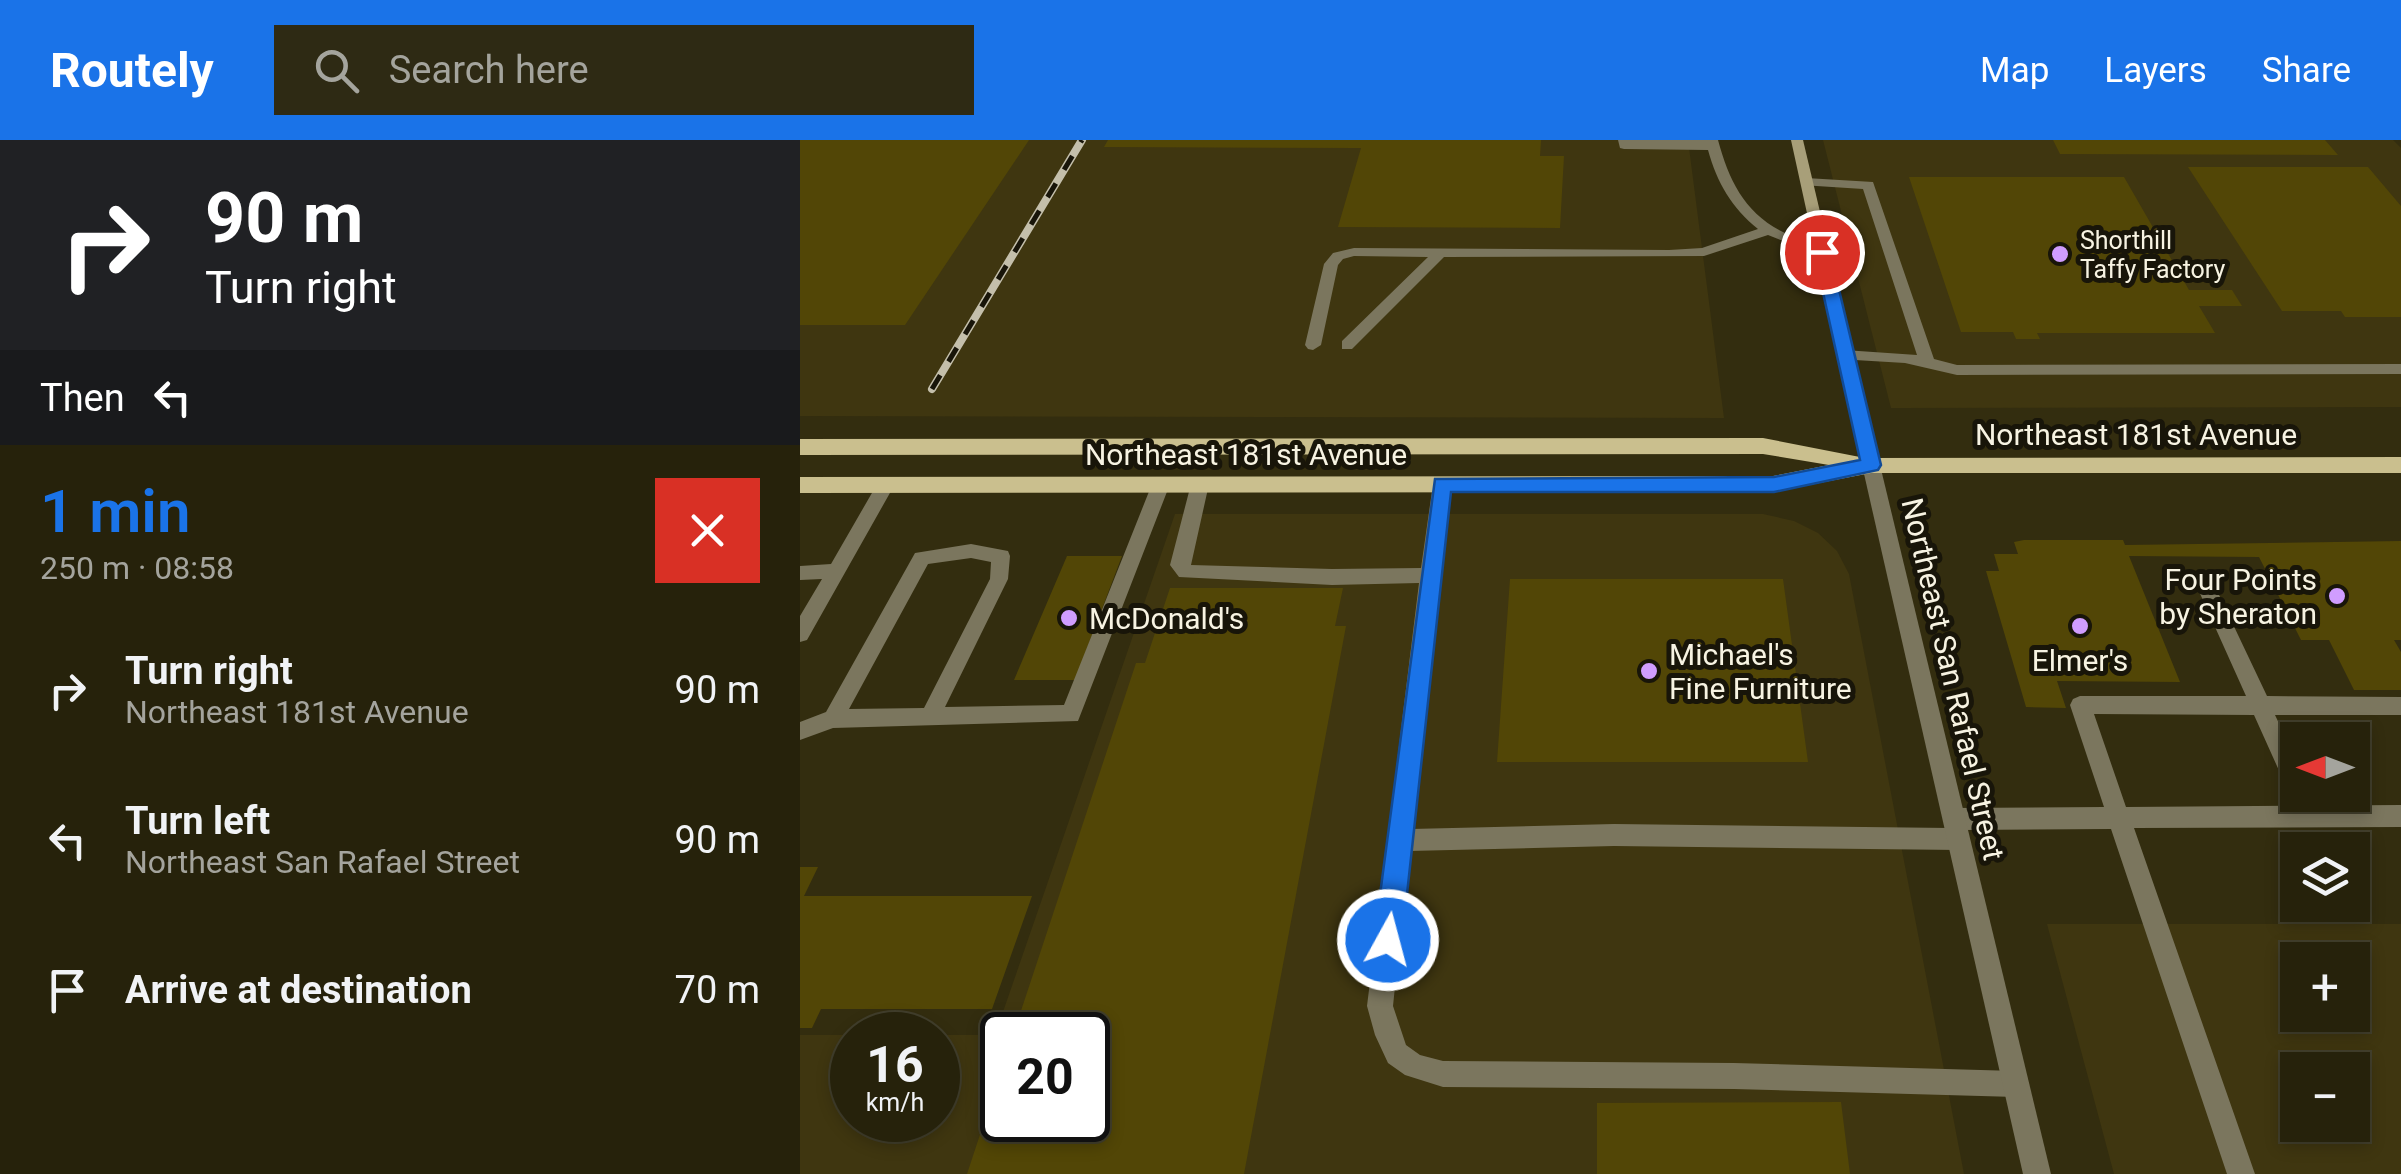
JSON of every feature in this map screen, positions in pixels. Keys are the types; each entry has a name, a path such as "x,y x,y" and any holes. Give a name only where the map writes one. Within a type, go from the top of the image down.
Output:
{"main road":[{"name":"Northeast 181st Avenue","path":"800,447 1762,446 1871,465 2401,465"},
{"path":"886,484 922,465 984,463 1046,447"},
{"name":"Northeast 181st Avenue","path":"800,485 1774,484 1871,465"}],"street":[{"path":"1624,140 1624,145 1713,143 1727,188 1766,231 1822,252"},
{"name":"Northeast San Rafael Street","path":"1796,140 2037,1174"},
{"path":"1806,182 1868,185 1926,363"},
{"path":"1312,345 1331,264 1338,256 1354,252 1704,252 1766,231"},
{"path":"1347,345 1439,254"},
{"path":"1844,355 1957,370 2401,369"},
{"path":"800,634 886,484"},
{"path":"800,731 833,719 1070,714 1162,484"},
{"path":"1200,484 1182,543 1179,565 1186,572 1332,577 1429,575"},
{"path":"1442,484 1380,1006 1390,1048 1412,1068 1442,1074 1734,1076 2016,1084"},
{"path":"833,719 922,558 971,552 1002,556 999,579 930,717"},
{"path":"800,573 836,571"},
{"path":"2202,578 2280,750"},
{"path":"2241,1174 2122,818 2080,706 2401,706"},
{"path":"1401,840 1957,829 2280,802"},
{"path":"2370,811 2401,816"}],"shaded area":[{"path":"800,140 1688,140 1724,418 800,416"},
{"path":"1823,140 2393,140 2401,148 2401,407 1891,408"},
{"path":"1175,514 1763,514 1794,521 1818,533 1837,551 1849,574 1964,1174 800,1174 800,1035 830,1035 830,1142 960,1142 960,1035 980,1035 980,1142 1110,1142 1110,1012 1003,1012"},
{"path":"2047,924 2401,924 2401,1174 2114,1174"}],"building":[{"path":"800,140 1029,140 905,325 800,325"},
{"path":"1108,140 1541,140 1540,156 1564,156 1560,228 1338,227 1361,148 1104,147"},
{"path":"2053,140 2325,140 2338,155 2060,154"},
{"path":"2188,167 2368,167 2401,206 2401,317 2282,311"},
{"path":"1909,177 2124,177 2189,290 2232,290 2242,306 2199,306 2215,333 2037,333 2040,339 2016,339 2013,332 1961,332"},
{"path":"2123,540 2125,545 2401,541 2401,640 2394,640 2401,652 2401,690 2354,690 2329,640 2301,640 2259,557 2129,556 2180,682 2057,681 2066,708 2026,707 1986,571 1999,571 1994,554 2018,554 2014,542"},
{"name":"McDonald's","path":"1067,556 1122,556 1075,680 1014,680"},
{"name":"Michael's Fine Furniture","path":"1510,579 1783,579 1808,762 1497,762"},
{"path":"1170,588 1343,588 1335,626 1346,626 1244,1174 967,1174 980,1135 980,1142 1110,1142 1110,1012 1021,1012 1136,663 1145,663"},
{"path":"800,867 818,867 804,896 1032,896 992,1009 821,1009 812,1028 800,1028"},
{"path":"1841,1102 1850,1174 1597,1174 1597,1103"}],"railway":[{"path":"932,389 1082,140"}],"place":[{"name":"Shorthill Taffy Factory","path":"2060,254"},
{"name":"Four Points by Sheraton","path":"2337,596"},
{"name":"McDonald's","path":"1069,618"},
{"name":"Elmer's","path":"2080,626"},
{"name":"Michael's Fine Furniture","path":"1649,671"}],"route":[{"path":"1388,940 1442,484 1774,484 1871,465 1822,252"}]}
